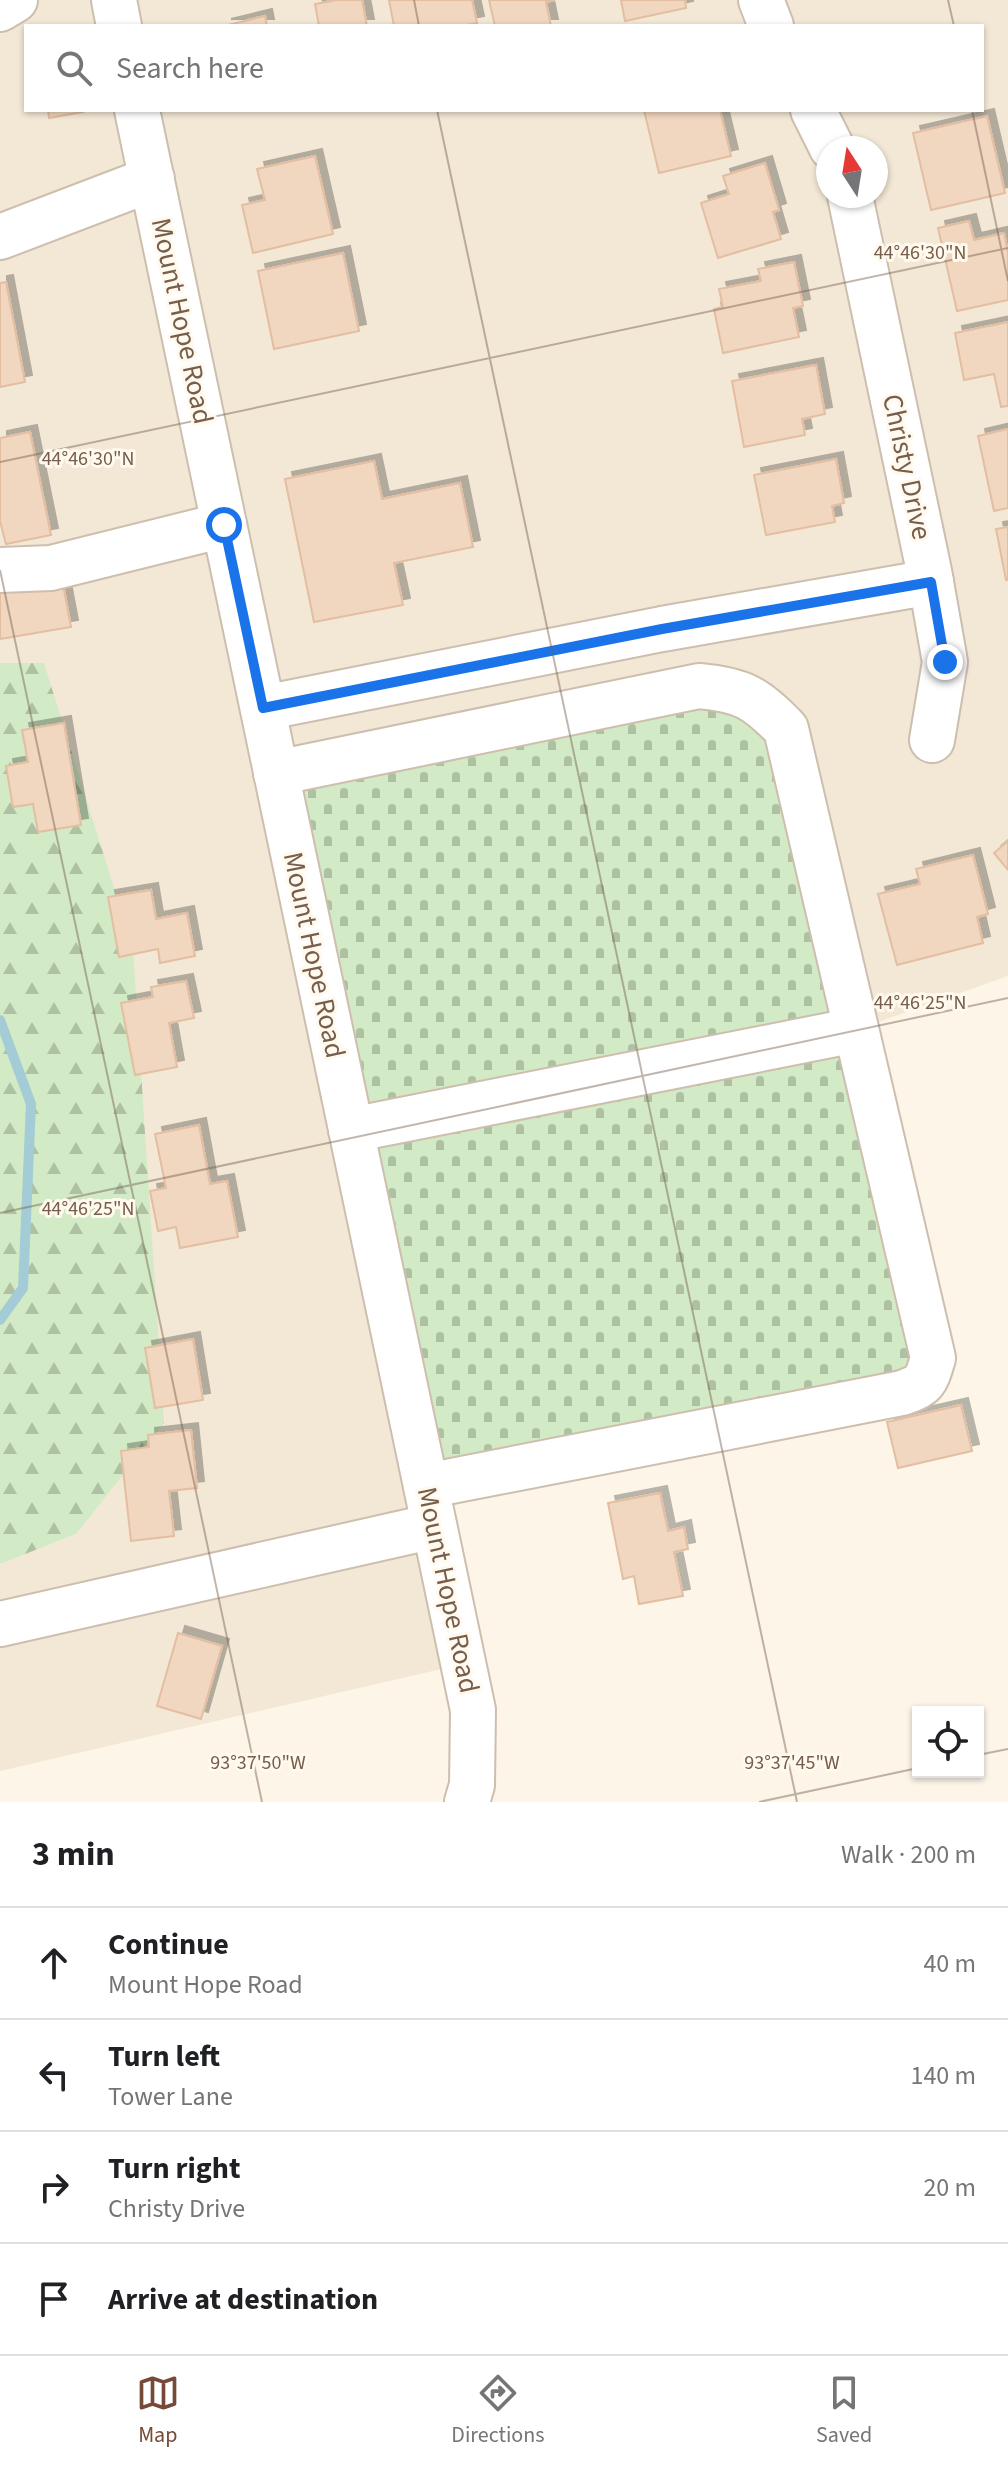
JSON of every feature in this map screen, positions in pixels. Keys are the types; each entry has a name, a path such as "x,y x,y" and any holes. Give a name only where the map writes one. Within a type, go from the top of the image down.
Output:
{"street":[{"path":"0,9 15,0"},
{"path":"114,0 119,24"},
{"path":"761,0 770,24"},
{"name":"Mount Hope Road","path":"137,112 473,1710 472,1785 467,1802"},
{"path":"814,112 826,136"},
{"path":"0,237 152,179"},
{"name":"Christy Drive","path":"853,208 945,662 932,740"},
{"path":"0,570 51,568 224,525"},
{"path":"263,708 662,629 931,582"},
{"path":"0,1624 430,1506 902,1393 921,1387 927,1378 933,1358 786,729 760,702 726,689 699,686 276,773"},
{"path":"351,1130 856,1030"}],"shaded area":[{"path":"0,0 1008,0 1008,976 856,1030 277,773 463,1664 0,1771 0,1564 76,1534 44,664 0,663"}],"green space":[{"path":"0,663 44,663 133,949 164,1423 76,1534 0,1564"},
{"path":"699,686 760,702 856,1030 944,1393 443,1502 295,769"}],"building":[{"path":"362,0 367,24 319,24 315,4"},
{"path":"389,0 472,0 477,23 472,24 394,24"},
{"path":"489,0 555,0 546,2 551,24 495,24"},
{"path":"621,0 685,0 686,8 625,21"},
{"path":"265,16 267,24 232,24"},
{"path":"48,112 83,112 49,118"},
{"path":"644,112 720,112 731,156 659,173"},
{"path":"987,116 1005,193 931,210 913,133"},
{"path":"315,156 333,234 253,253 242,205 265,200 257,169"},
{"path":"765,163 779,210 773,212 781,239 718,258 701,203 729,194 723,176"},
{"path":"969,221 974,240 1004,233 1008,253 1008,300 957,311 938,228"},
{"path":"343,253 359,331 274,349 258,271"},
{"path":"794,262 803,306 793,308 799,337 723,353 714,309 723,307 719,289 761,281 758,269"},
{"path":"6,282 25,382 0,387 0,283"},
{"path":"1008,322 1008,406 1001,407 994,374 964,380 955,333"},
{"path":"816,365 825,414 802,419 805,435 744,447 732,381"},
{"path":"1008,429 1008,508 994,511 978,436"},
{"path":"30,432 51,535 6,544 0,521 0,438"},
{"path":"836,459 844,503 832,506 835,522 766,535 754,475"},
{"path":"374,461 382,499 460,483 473,547 394,563 403,605 314,622 285,479"},
{"path":"1008,527 1008,580 1006,580 996,529"},
{"path":"61,574 71,627 0,639 0,585"},
{"path":"64,723 81,825 38,832 33,804 13,807 6,766 28,762 22,730"},
{"path":"1008,841 1008,870 994,853"},
{"path":"973,855 988,914 977,917 983,943 897,965 878,894 920,884 916,869"},
{"path":"151,890 156,919 187,913 195,956 160,963 158,949 119,957 108,897"},
{"path":"186,981 194,1018 169,1023 177,1067 135,1075 121,1003 153,997 151,987"},
{"path":"199,1125 210,1184 227,1181 238,1237 180,1248 176,1227 158,1231 150,1191 166,1188 155,1134"},
{"path":"193,1339 203,1400 155,1408 145,1348"},
{"path":"961,1405 972,1451 898,1468 887,1422"},
{"path":"191,1430 197,1488 169,1491 174,1536 131,1541 121,1451 149,1447 148,1435"},
{"path":"660,1493 668,1531 684,1527 688,1549 674,1552 683,1596 639,1604 634,1576 623,1579 608,1503"},
{"path":"178,1633 222,1646 201,1719 157,1706"}],"waterway":[{"path":"0,1020 31,1104 23,1288 0,1320"}],"route":[{"path":"224,525 263,708 662,629 931,582 945,662"}]}
